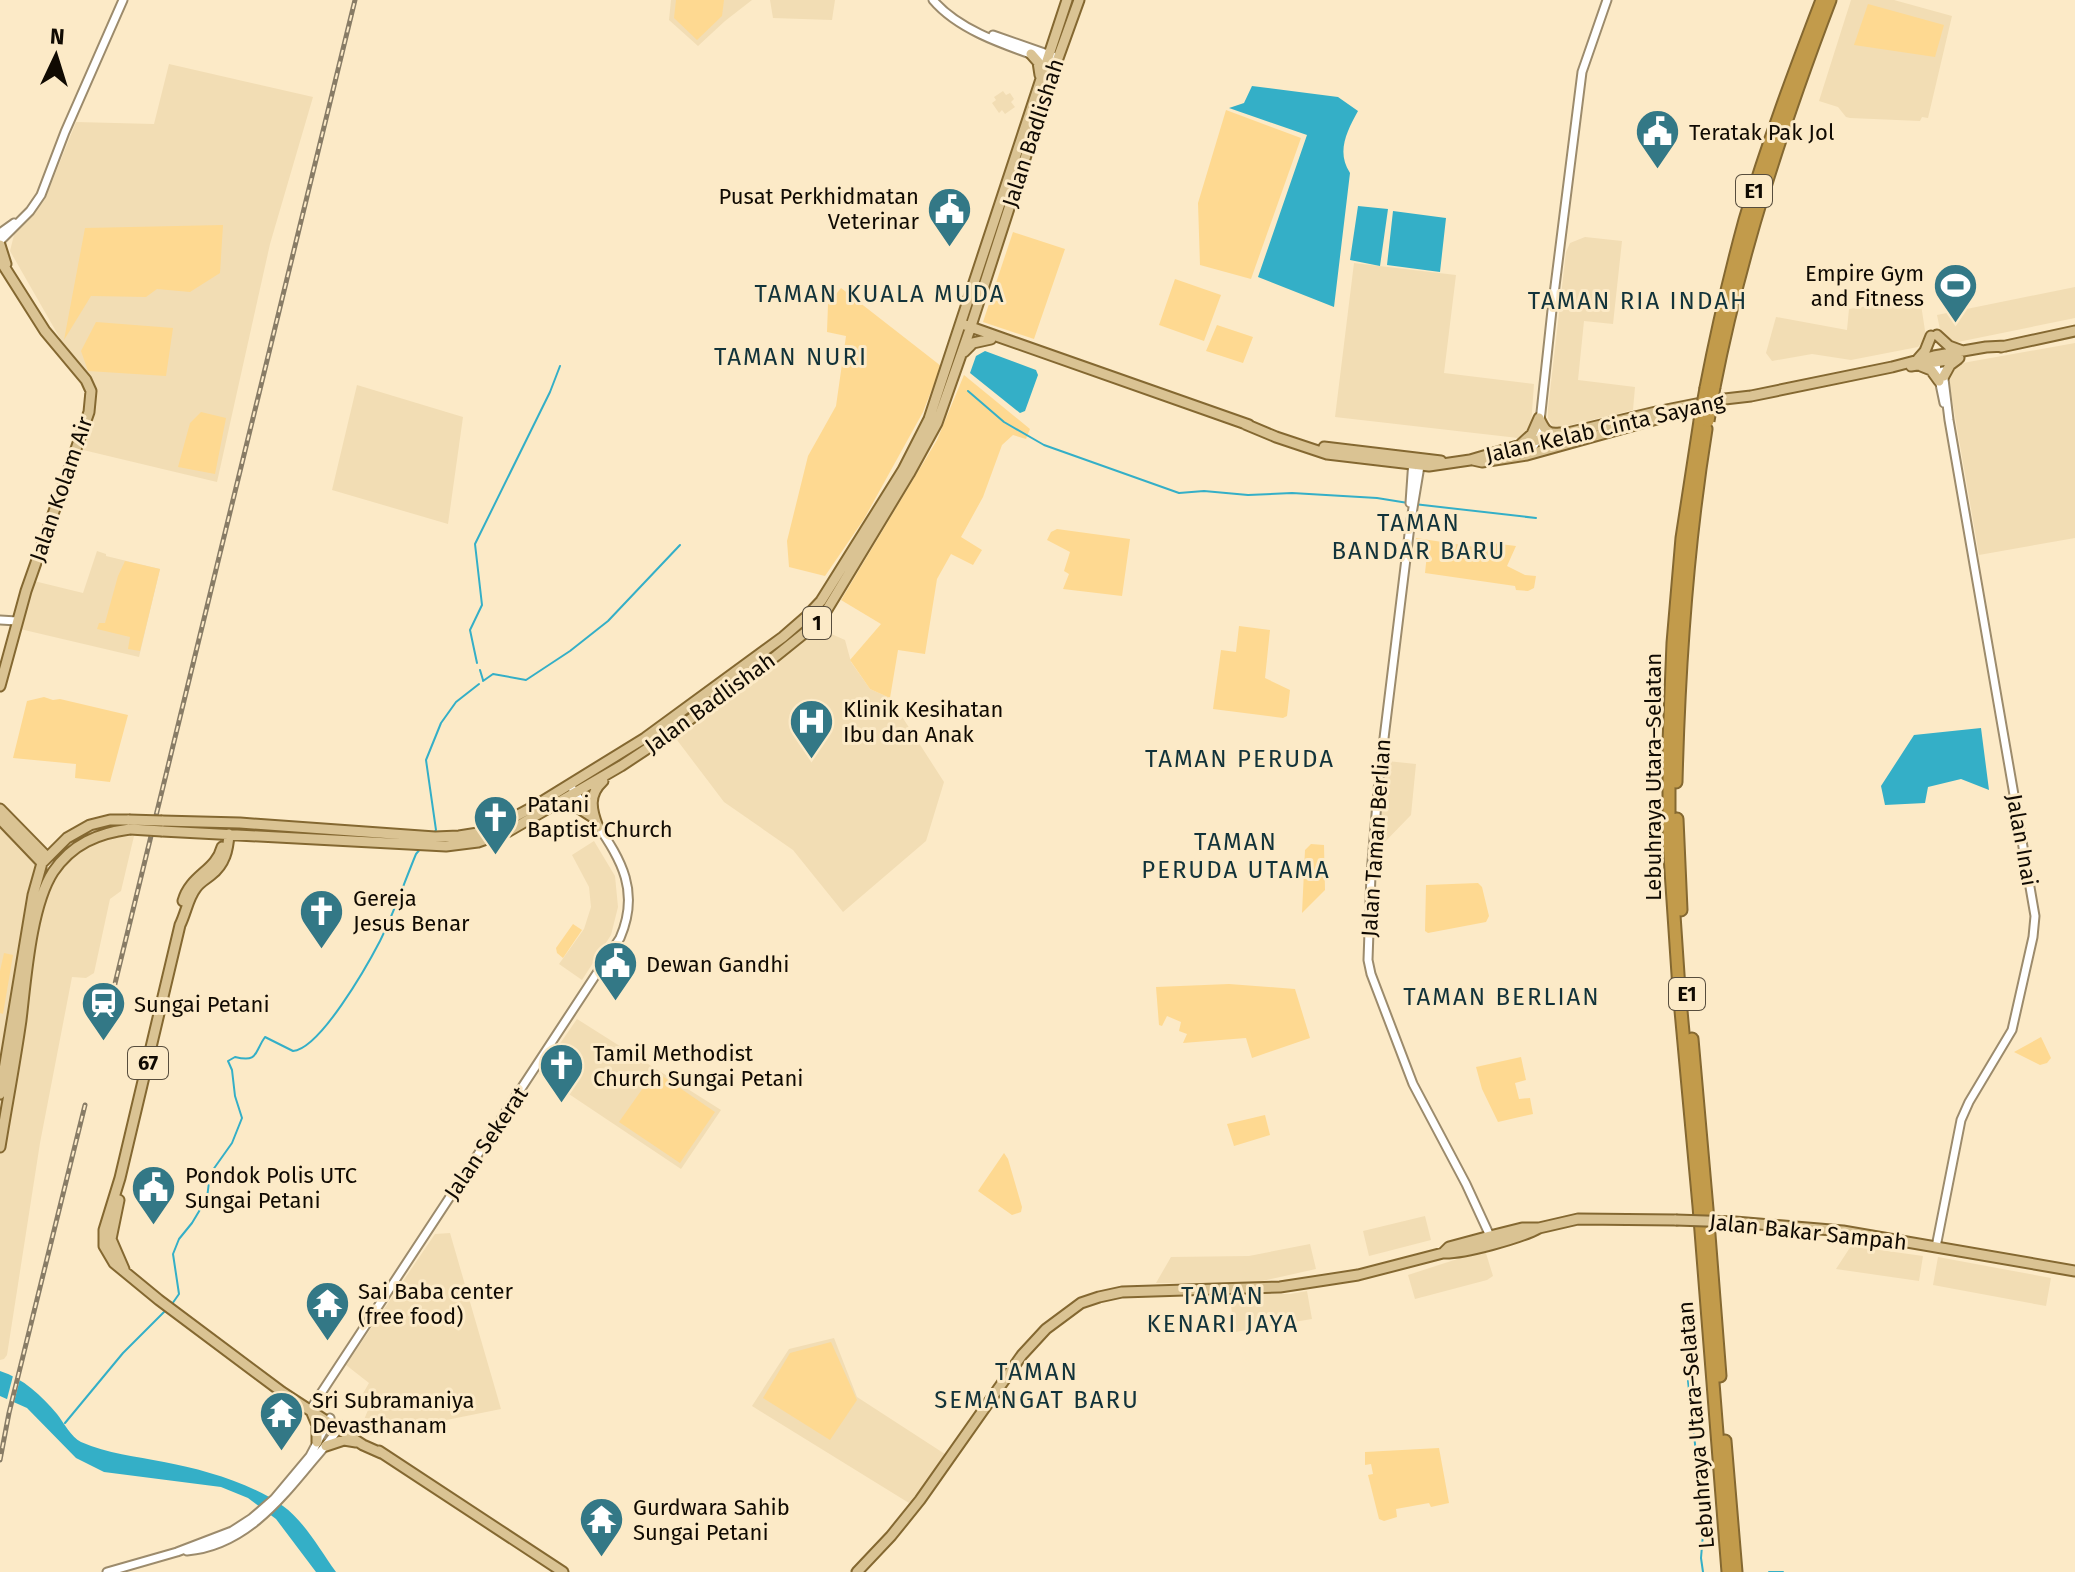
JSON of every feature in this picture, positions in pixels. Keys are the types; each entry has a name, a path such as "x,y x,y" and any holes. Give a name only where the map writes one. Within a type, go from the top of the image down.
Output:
{"highway":[{"name":"Lebuhraya Utara–Selatan","path":"1732,1569 1679,989 1669,841 1673,643 1685,516 1723,305 1745,220 1822,0"},
{"name":"Lebuhraya Utara–Selatan","path":"1710,387 1754,222 1830,0"}],"main road":[{"name":"Jalan Badlishah","path":"130,824 281,826 461,845 499,836 559,803 573,789 767,650 806,617 834,582 937,423 960,356 965,328 976,310 1067,0"},
{"name":"Jalan Badlishah","path":"432,841 490,828 621,766 677,729 820,620 906,472 935,406 965,328 1040,78 1079,0"},
{"path":"1040,78 1038,62 1032,51 1047,45 1054,37"},
{"name":"Jalan Kolam Air","path":"0,242 3,264 25,302 89,384 91,396 84,426 17,621 0,686"},
{"path":"960,356 973,343 992,336 981,325 976,310"},
{"name":"Jalan Kelab Cinta Sayang","path":"965,328 1245,424 1327,448 1417,461 1448,462 1470,460 1518,446 1542,445 1741,398 1938,358 1987,352 2075,331"},
{"path":"1934,336 1965,354 1950,365 1941,379 1918,362 1934,336"},
{"name":"Jalan Kelab Cinta Sayang","path":"1470,460 1482,462 1528,454 1567,434 1656,412 1741,398"},
{"path":"1539,418 1549,433 1567,434"},
{"path":"1518,446 1529,439 1539,418"},
{"path":"598,827 592,796 600,784 621,766"},
{"path":"559,803 574,805 591,816"},
{"path":"0,809 32,847 34,862 33,895 0,1094"},
{"path":"0,819 46,861 39,907"},
{"name":"1","path":"46,861 63,842 90,825 110,820 130,824"},
{"name":"1","path":"0,1147 39,907 46,885 57,866 78,846 97,835 130,824"},
{"name":"Jalan Badlishah","path":"163,824 200,832 419,840"},
{"path":"163,824 219,827 226,833"},
{"path":"226,833 238,828 271,829 281,826"},
{"path":"200,832 214,839 224,853"},
{"path":"224,853 226,833"},
{"path":"224,853 247,834"},
{"path":"46,861 58,857 81,838 97,835"},
{"path":"32,847 49,847 63,842"},
{"name":"67","path":"224,853 188,888 183,904 120,1178 111,1239 124,1269 159,1300 270,1381 381,1453"},
{"path":"33,895 46,861"},
{"name":"Jalan Bakar Sampah","path":"1443,1253 1449,1247 1522,1228 1539,1228 1586,1218 1676,1220 1843,1231 2075,1271"},
{"name":"Jalan Bakar Sampah","path":"857,1572 920,1500 1022,1355 1046,1329 1081,1303 1122,1292 1280,1287 1358,1275 1525,1235 1539,1228"},
{"path":"311,1408 324,1440 359,1443"},
{"name":"67","path":"340,1427 359,1443 381,1453 563,1572"}],"street":[{"path":"0,242 35,206 41,195 123,0"},
{"path":"933,0 948,15 979,32 1052,58"},
{"path":"1542,445 1539,418 1582,72 1607,0"},
{"path":"0,233 20,221"},
{"name":"Jalan Inai","path":"1936,1247 1961,1120 2012,1030 2035,921 1938,358"},
{"name":"Jalan Taman Berlian","path":"1417,461 1372,847 1368,960 1408,1073 1466,1184 1486,1237"},
{"path":"0,620 17,621"},
{"name":"Jalan Sekerat","path":"311,1408 620,938 627,914 626,879 615,852 573,789"},
{"path":"324,1440 328,1420"},
{"path":"107,1572 177,1552 200,1550 245,1531 301,1470 311,1454 340,1427"}],"shaded area":[{"path":"671,0 752,0 698,46 669,20"},
{"path":"676,0 724,0 722,16 697,40 674,18"},
{"path":"770,0 835,0 832,20 773,18"},
{"path":"1851,0 1894,0 1952,16 1928,118 1922,117 1920,121 1850,118 1838,107 1819,101"},
{"path":"1868,4 1944,25 1935,57 1854,45"},
{"path":"169,64 313,97 270,244 217,482 79,449 91,380 65,347 10,251 15,231 28,221 45,199 76,122 154,124"},
{"path":"1003,91 1006,95 1010,93 1015,107 1005,114 1002,110 999,113 992,103 996,100 994,97"},
{"path":"1226,110 1301,138 1251,279 1200,265 1198,203"},
{"path":"223,225 220,273 190,292 157,289 146,297 91,296 64,340 85,228"},
{"path":"1013,232 1065,249 1034,339 983,322"},
{"name":"TAMAN RIA INDAH","path":"1585,237 1622,241 1613,324 1584,321 1578,380 1635,387 1633,410 1554,429 1548,418 1548,409 1566,252 1570,243"},
{"path":"1354,263 1456,275 1444,373 1534,384 1531,426 1523,436 1518,438 1335,417"},
{"path":"1175,279 1221,295 1204,341 1159,325"},
{"path":"2075,287 2075,318 1953,343 1941,334 1937,315"},
{"path":"841,288 941,366 923,412 864,519 825,576 789,567 787,541 808,456 836,406 846,336 827,332 828,304"},
{"path":"1920,298 1926,337 1918,347 1851,360 1812,354 1772,361 1766,353 1776,317 1847,330 1849,309"},
{"path":"96,322 173,328 166,376 88,371 81,351"},
{"path":"1217,325 1253,337 1243,363 1206,351"},
{"path":"2075,343 2075,538 1979,555 1948,376 1957,364"},
{"path":"964,375 1030,429 1026,439 1013,435 1002,445 983,497 961,537 982,550 973,565 951,554 937,579 925,654 898,650 890,698 870,689 850,660 881,624 841,600 937,440"},
{"path":"357,385 463,417 448,524 332,490"},
{"path":"201,412 226,418 215,474 178,467 190,423"},
{"path":"1057,529 1130,539 1122,596 1063,589 1069,574 1064,571 1070,552 1047,540 1051,532"},
{"path":"1416,538 1475,547 1476,541 1516,546 1507,566 1525,575 1536,576 1534,588 1516,590 1515,586 1425,573 1427,554 1414,552"},
{"path":"97,551 160,569 139,657 20,629 34,581 83,593"},
{"path":"125,561 160,569 140,651 128,649 130,637 97,629 99,623 105,623"},
{"path":"1239,626 1270,630 1265,678 1290,690 1287,716 1213,709 1221,650 1236,652"},
{"name":"Klinik Kesihatan Ibu dan Anak","path":"818,628 845,640 851,662 870,689 890,698 944,782 926,841 843,912 793,850 724,802 677,740"},
{"path":"44,697 128,715 110,782 75,778 76,764 13,758 27,701"},
{"path":"1387,761 1416,764 1411,815 1378,849"},
{"path":"0,825 28,855 55,875 90,844 107,838 134,836 121,891 110,899 94,973 86,978 72,977 40,1143 7,1355 0,1360"},
{"path":"594,841 615,876 618,907 611,935 582,980 559,964 584,929 591,907 589,887 572,855"},
{"path":"1311,844 1324,845 1325,890 1302,913 1305,850"},
{"path":"1478,883 1482,887 1489,916 1486,922 1428,933 1425,931 1426,885"},
{"path":"573,924 582,930 563,958 556,948"},
{"path":"4,953 13,955 3,1014 0,1013 0,971"},
{"path":"1229,984 1295,989 1310,1038 1252,1058 1246,1038 1183,1043 1187,1034 1179,1031 1181,1022 1167,1016 1162,1026 1159,1025 1156,987"},
{"path":"577,1019 721,1110 681,1169 539,1074"},
{"path":"2041,1037 2051,1058 2047,1063 2040,1065 2014,1052"},
{"path":"1521,1057 1526,1080 1515,1083 1519,1099 1530,1098 1533,1114 1498,1122 1482,1089 1476,1067"},
{"path":"655,1071 715,1112 680,1163 619,1122"},
{"path":"1265,1115 1270,1135 1234,1146 1227,1124"},
{"path":"1004,1153 1022,1207 1021,1212 1012,1215 978,1191"},
{"path":"1425,1216 1431,1240 1369,1256 1363,1231"},
{"path":"450,1233 501,1409 372,1435 359,1432 368,1410 357,1404 369,1383 346,1365 435,1234"},
{"path":"1310,1244 1316,1269 1249,1284 1156,1283 1171,1257 1249,1256"},
{"path":"1851,1246 1923,1256 1919,1281 1836,1269"},
{"path":"1485,1250 1493,1276 1415,1299 1408,1275"},
{"path":"1938,1257 2051,1278 2046,1306 1933,1285"},
{"path":"1307,1291 1312,1319 1235,1332 1229,1294"},
{"path":"834,1338 857,1397 948,1456 909,1503 752,1406 789,1349"},
{"path":"831,1342 857,1400 830,1440 763,1398 790,1353"},
{"path":"1439,1448 1449,1503 1396,1509 1397,1517 1384,1521 1379,1519 1368,1475 1373,1474 1371,1464 1365,1465 1365,1452"}],"water":[{"path":"1252,86 1338,97 1358,111 1343,149 1350,173 1334,307 1258,277 1307,135 1229,108 1244,103"},
{"path":"1358,206 1388,209 1380,266 1350,260"},
{"path":"1393,211 1446,218 1440,272 1387,265"},
{"path":"985,351 1036,370 1038,375 1025,411 1020,413 970,373 976,356"},
{"path":"1981,728 1989,790 1961,779 1928,787 1925,803 1885,805 1881,786 1914,735"},
{"path":"0,1371 17,1378 38,1394 81,1442 111,1452 210,1473 270,1498 298,1520 336,1572 316,1572 276,1519 248,1498 221,1487 104,1472 76,1458 27,1408 0,1396"}],"pier":[{"path":"14,1372 21,1375 13,1406 6,1403"}],"waterway":[{"path":"477,663 470,630 482,605 475,544 560,366"},
{"path":"968,391 1004,422 1044,445 1179,493 1292,493 1408,503"},
{"path":"1414,504 1536,518"},
{"path":"483,681 493,674 526,680 570,651 608,621 680,545"},
{"path":"480,670 483,680"},
{"path":"433,834 436,830 426,760 441,723 456,702 479,684"},
{"path":"172,1304 179,1294 173,1254 179,1239 207,1198 210,1174 232,1143 242,1118 228,1061 235,1057 252,1057 265,1037 293,1051 304,1047 329,1022 374,953 421,848"},
{"path":"65,1423 123,1353 167,1309"},
{"path":"1688,1381 1700,1489 1703,1572"},
{"name":"Sungai Petani","path":"1769,1572 1783,1572"}],"railway":[{"path":"111,1000 355,0"},
{"path":"0,1460 85,1105"}],"place":[{"name":"Teratak Pak Jol","path":"1658,171"},
{"name":"Pusat Perkhidmatan Veterinar","path":"950,248"},
{"name":"Empire Gym and Fitness","path":"1955,325"},
{"name":"Klinik Kesihatan Ibu dan Anak","path":"812,761"},
{"name":"Patani Baptist Church","path":"496,856"},
{"name":"Gereja Jesus Benar","path":"322,950"},
{"name":"Dewan Gandhi","path":"615,1003"},
{"name":"Sungai Petani","path":"103,1043"},
{"name":"Tamil Methodist Church Sungai Petani","path":"562,1105"},
{"name":"Pondok Polis UTC Sungai Petani","path":"154,1227"},
{"name":"Sai Baba center (free food)","path":"327,1343"},
{"name":"Sri Subramaniya Devasthanam","path":"281,1452"},
{"name":"Gurdwara Sahib Sungai Petani","path":"602,1559"}],"district":[{"name":"TAMAN KUALA MUDA","path":"880,294"},
{"name":"TAMAN RIA INDAH","path":"1638,301"},
{"name":"TAMAN NURI","path":"791,357"},
{"name":"TAMAN BANDAR BARU","path":"1419,537"},
{"name":"TAMAN PERUDA","path":"1240,759"},
{"name":"TAMAN PERUDA UTAMA","path":"1236,856"},
{"name":"TAMAN BERLIAN","path":"1502,997"},
{"name":"TAMAN KENARI JAYA","path":"1223,1310"},
{"name":"TAMAN SEMANGAT BARU","path":"1037,1386"}]}
